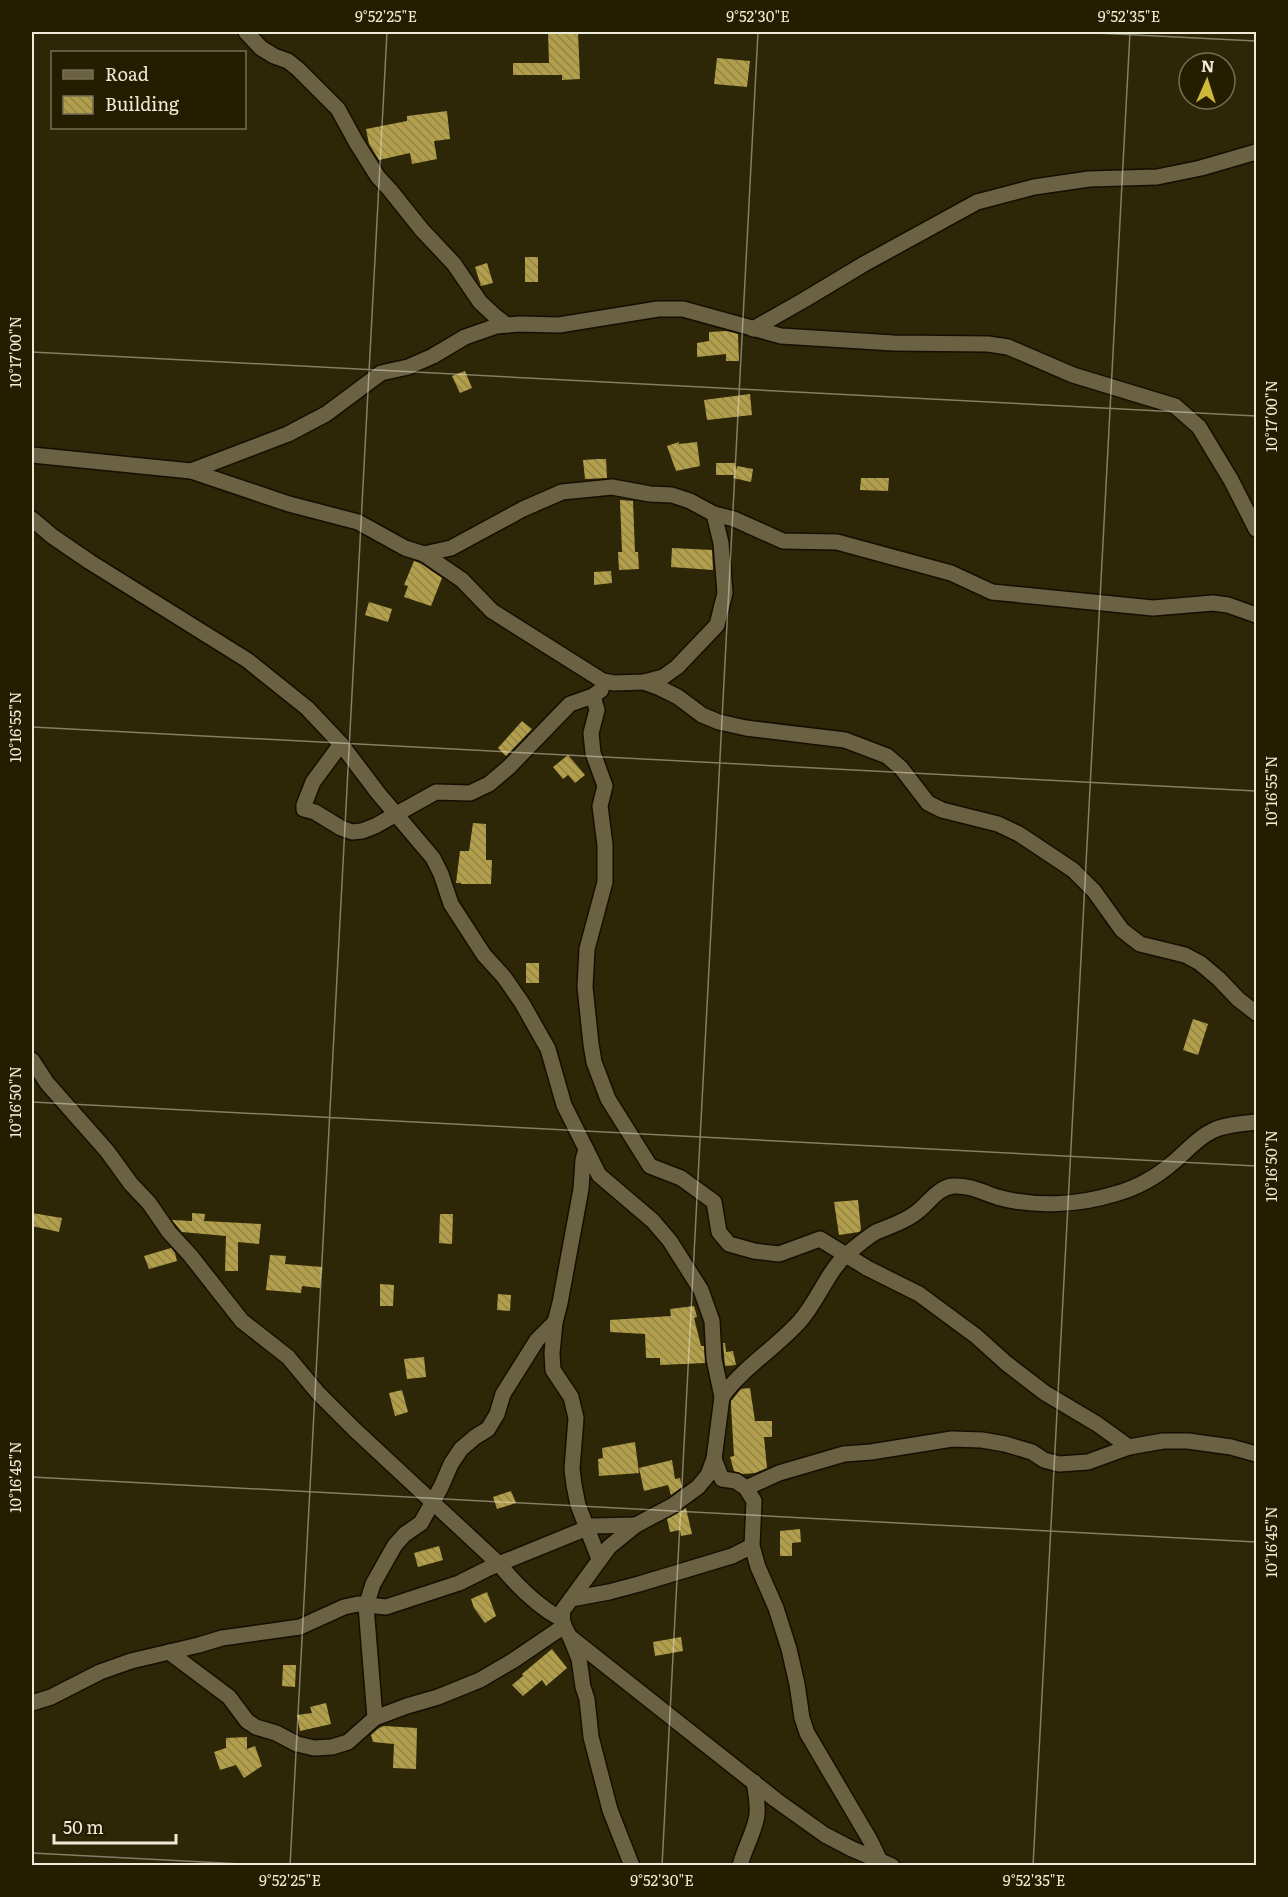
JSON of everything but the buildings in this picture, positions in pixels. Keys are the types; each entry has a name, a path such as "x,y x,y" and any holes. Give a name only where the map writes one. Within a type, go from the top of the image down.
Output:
{"street":[{"path":"246,32 261,48 288,61 298,69 338,109 378,177 454,264 480,302 507,325"},
{"path":"753,328 977,202 1034,187 1089,179 1157,177 1201,168 1257,152"},
{"path":"191,471 288,434 326,414 381,373 408,367 433,356 465,337 496,326 559,325 658,309 683,309 781,336 894,343 988,344 1008,347 1073,375 1175,406 1198,427 1257,529"},
{"path":"32,455 191,471 289,504 358,522 405,548 424,554 462,580 492,611 603,681 614,683 644,682 663,677 677,667 717,625 725,593 721,543 714,514"},
{"path":"424,554 451,549 523,509 562,492 612,487 650,494 672,495 783,541 837,542 951,573 992,592 1153,608 1213,603 1228,605 1257,615"},
{"path":"32,519 90,562 247,660 307,708 341,744 394,814 432,858 441,874 451,904 484,955 504,977 537,1028 548,1049 564,1105 599,1175 653,1221 670,1241 701,1290 712,1321 714,1359 722,1397 714,1459 708,1475 698,1487 672,1506 636,1525 609,1547 563,1610 565,1627 579,1659 587,1699 591,1737 610,1810 632,1866"},
{"path":"341,744 313,782 304,809 315,812 341,828 352,832 362,831 436,792 470,793 489,784 570,704 593,696 600,691 603,681"},
{"path":"644,682 660,687 702,715 719,722 746,729 845,740 887,756 901,768 928,803 942,810 998,824 1019,834 1073,870 1094,891 1122,930 1140,944 1185,955 1200,963 1238,999 1257,1013"},
{"path":"593,696 597,710 591,733 593,753 604,786 600,806 605,845 605,882 587,949 585,987 591,1044 594,1062 608,1099 650,1166 681,1178 714,1202 719,1232 729,1244 754,1251 779,1254 820,1239 867,1268 919,1294 976,1336 1045,1393 1097,1424 1129,1447"},
{"path":"32,1060 47,1083 107,1151 169,1232 242,1321 288,1357 318,1393 431,1503 499,1564 517,1585 776,1800 825,1835 886,1863"},
{"path":"722,1397 731,1384 800,1321 847,1255 875,1233 917,1212 938,1191 950,1186 964,1186 998,1197 1024,1202 1088,1202 1121,1192 1170,1166 1194,1142 1214,1130 1257,1122"},
{"path":"586,1149 581,1189 555,1322 552,1370 571,1397 576,1418 574,1485 578,1505 599,1559"},
{"path":"375,1718 366,1606 373,1584 395,1545 421,1522 461,1449 488,1429 497,1414 503,1394 537,1340 555,1322"},
{"path":"746,1488 779,1473 844,1454 952,1439 982,1440 1005,1444 1032,1452 1044,1460 1059,1464 1088,1462 1129,1447 1163,1441 1188,1441 1232,1447 1257,1454"},
{"path":"714,1459 722,1479 736,1481 746,1488 754,1501 752,1546 789,1649 807,1733 886,1863"},
{"path":"32,1703 51,1697 114,1666 222,1638 300,1627 344,1607 358,1604 386,1607 459,1583 592,1526 636,1525"},
{"path":"570,1599 629,1587 732,1556 752,1546"},
{"path":"169,1652 229,1697 247,1721 297,1744 314,1748 332,1747 348,1742 375,1718 480,1680 565,1627"},
{"path":"740,1866 744,1849 757,1818 758,1805 754,1782"},
{"path":"757,1818 776,1800"}]}
